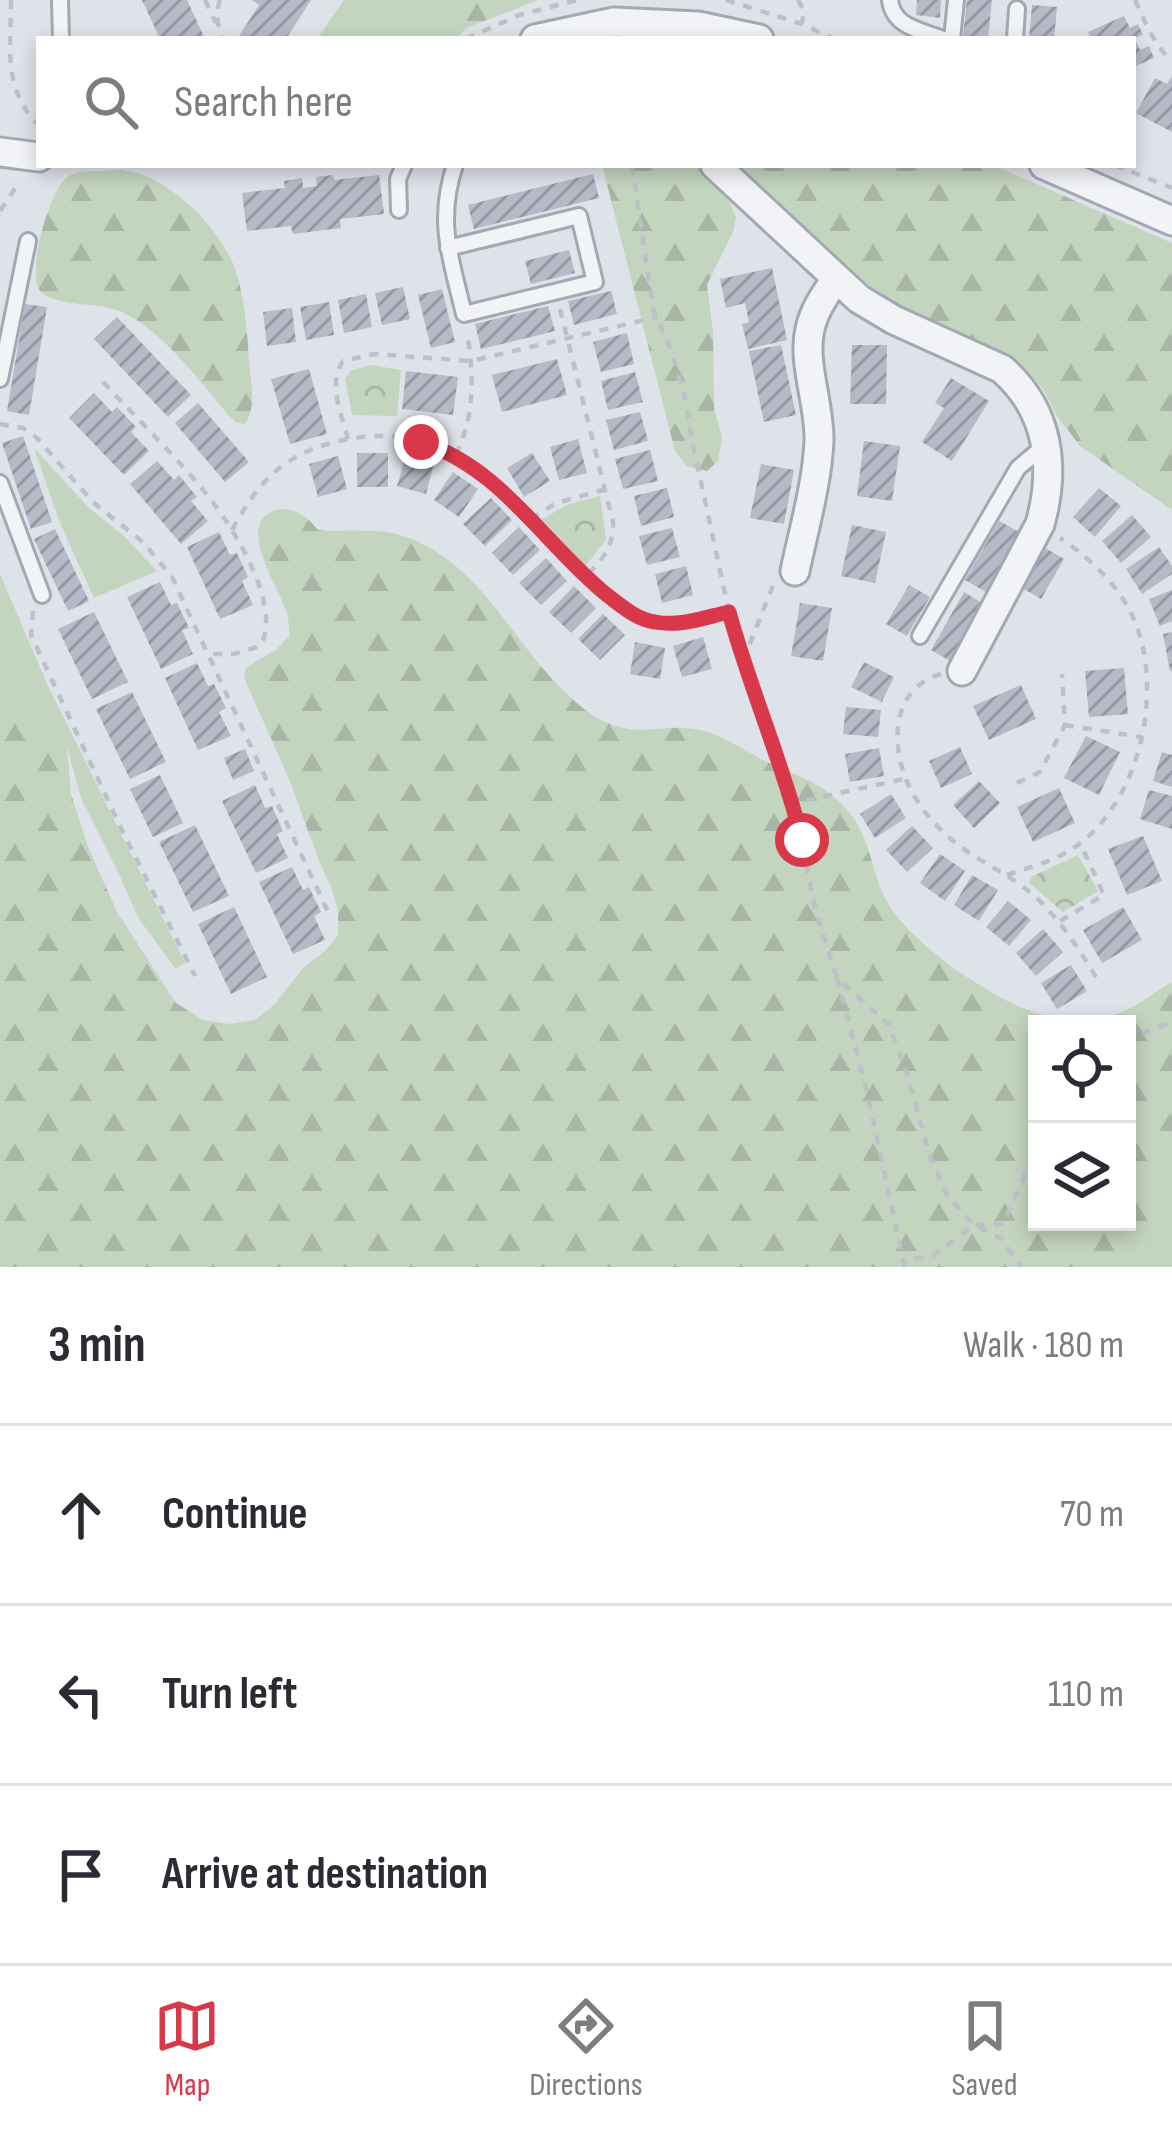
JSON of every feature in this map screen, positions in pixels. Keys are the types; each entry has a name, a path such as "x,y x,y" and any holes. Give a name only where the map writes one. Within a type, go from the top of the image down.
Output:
{"street":[{"path":"549,36 614,22 698,26 744,36"},
{"path":"0,152 36,157"},
{"path":"718,168 871,308 1002,369 1024,394 1044,430 1048,486 1040,524 962,671"},
{"path":"1051,168 1172,221"},
{"path":"795,571 819,443 808,340 814,314 836,279"}],"lane":[{"path":"60,0 62,36"},
{"path":"890,0 897,20 936,36"},
{"path":"952,36 956,0"},
{"path":"1015,36 1017,9"},
{"path":"399,210 397,187 403,168"},
{"path":"448,248 579,216 595,282 464,314 448,248 444,216 454,168"},
{"path":"0,379 28,241"},
{"path":"920,636 1018,468 1046,444"},
{"path":"0,482 43,595"}],"path":[{"path":"10,0 11,81 36,123"},
{"path":"205,0 221,36"},
{"path":"218,28 220,0"},
{"path":"726,0 828,36"},
{"path":"798,0 804,11 802,24"},
{"path":"1135,0 1172,61"},
{"path":"632,168 657,316 686,405 729,612 789,788 816,913 868,1096 904,1264 934,1255 974,1225 1003,1224 1028,1168"},
{"path":"1122,168 1172,188"},
{"path":"555,292 614,534 603,559 585,577"},
{"path":"456,455 471,413 471,361 464,314"},
{"path":"348,440 335,385 343,361 374,354 471,361 657,316"},
{"path":"103,382 211,499 261,588 267,612 266,636 260,646 248,652 208,654"},
{"path":"0,424 23,428 36,437 94,503 143,543 172,577 329,914"},
{"path":"232,530 272,472 309,450 364,436 402,438 456,455 489,478 585,577 638,618 680,623 729,612"},
{"path":"531,519 573,496 605,489"},
{"path":"1007,875 1080,843 1103,822 1135,763 1146,692 1144,656 1129,609 1095,567 1040,524"},
{"path":"743,662 775,582 795,571"},
{"path":"43,595 33,612 31,635 195,976"},
{"path":"962,671 920,682 907,697 897,735 904,779 952,839 1039,900 1076,944 1100,984"},
{"path":"1017,783 1040,772 1065,725 1062,674"},
{"path":"1065,725 1141,737"},
{"path":"789,788 807,800 904,779"},
{"path":"1058,922 1104,895 1080,843"},
{"path":"837,978 889,1025 930,1156 948,1197 974,1225 1002,1239 1021,1267"},
{"path":"1136,1038 1172,1022"}],"green space":[{"path":"344,0 468,0 466,28 459,36 319,36"},
{"path":"468,0 538,0 466,28"},
{"path":"603,168 700,168 729,200 736,217 707,285 714,408 722,437 718,461 707,471 687,466 675,451"},
{"path":"741,168 1000,168 1172,243 1172,510 1080,446 1042,387 1017,362 905,310 867,284"},
{"path":"129,171 177,195 207,223 229,254 246,326 252,394 245,424 235,422 169,347 139,322 113,309 58,300 41,292 37,253 59,187 73,174"},
{"path":"371,365 401,370 397,416 352,415 345,379 350,371"},
{"path":"34,448 157,571 94,598 60,523"},
{"path":"600,496 606,539 585,567 542,519 567,505"},
{"path":"282,509 303,515 318,530 390,533 431,548 480,590 542,668 590,713 621,727 704,731 819,786 843,805 863,836 886,899 908,929 981,986 1045,1015 1028,1015 1028,1231 1136,1231 1136,1015 1112,1015 1172,982 1172,1147 1135,1267 0,1267 0,712 67,747 71,794 88,847 117,912 176,1003 203,1020 229,1024 255,1020 338,935 332,889 244,678 246,668 290,635 288,616 262,555 259,525 267,515"},
{"path":"0,574 48,686 185,963 176,969 139,919 82,801 67,747 0,712"},
{"path":"1078,855 1098,891 1063,912 1029,883 1031,877"},
{"path":"1172,1147 1172,1267 1135,1267"}],"building":[{"path":"142,0 187,0 204,36 159,36"},
{"path":"252,0 311,0 288,36 239,36 259,5"},
{"path":"917,0 941,0 940,18 916,15"},
{"path":"967,0 992,0 988,36 963,36"},
{"path":"1032,5 1057,7 1054,36 1029,36"},
{"path":"1124,16 1130,28 1138,24 1143,35 1090,36 1088,32"},
{"path":"1136,40 1140,50 1149,46 1154,58 1136,66"},
{"path":"1172,76 1172,132 1136,113 1155,78 1167,84"},
{"path":"593,174 599,198 474,229 468,205"},
{"path":"333,175 334,180 379,175 384,214 340,219 341,228 293,234 291,226 247,231 242,193 285,188 284,181 302,178 303,188 317,186 316,177"},
{"path":"569,250 575,273 531,284 525,261"},
{"path":"772,268 787,340 748,349 742,324 749,322 745,303 726,308 720,279"},
{"path":"403,287 410,319 382,325 375,293"},
{"path":"442,289 455,342 431,348 418,295"},
{"path":"611,291 617,314 574,325 568,301"},
{"path":"366,294 372,327 344,333 338,300"},
{"path":"329,302 334,335 306,340 300,307"},
{"path":"25,304 47,307 29,415 7,411"},
{"path":"548,306 555,331 481,349 475,324"},
{"path":"292,308 296,342 267,346 263,312"},
{"path":"117,317 191,395 168,417 94,339"},
{"path":"627,333 634,364 601,372 593,342"},
{"path":"781,345 796,415 764,422 749,351"},
{"path":"852,345 887,345 886,404 850,404"},
{"path":"557,359 567,395 502,412 492,375"},
{"path":"309,369 327,434 290,444 271,379"},
{"path":"406,371 458,377 453,415 402,409"},
{"path":"635,372 643,402 608,410 601,381"},
{"path":"951,378 989,401 952,461 922,442 944,408 935,403"},
{"path":"94,393 136,427 131,432 149,451 124,475 69,418"},
{"path":"198,403 249,462 225,482 175,423"},
{"path":"640,412 648,441 614,450 606,420"},
{"path":"23,436 52,522 31,529 2,443"},
{"path":"578,439 587,473 559,480 550,447"},
{"path":"864,441 900,446 892,501 857,496"},
{"path":"650,450 658,481 623,489 615,459"},
{"path":"357,453 388,453 388,487 357,487"},
{"path":"532,453 550,481 524,497 507,468"},
{"path":"406,455 434,463 426,494 397,486"},
{"path":"338,456 347,489 318,497 309,464"},
{"path":"157,461 174,480 179,475 197,497 191,501 208,521 181,544 130,484"},
{"path":"761,464 794,470 784,524 750,518"},
{"path":"453,472 478,489 459,517 434,500"},
{"path":"667,488 674,517 641,526 634,496"},
{"path":"1099,488 1121,506 1095,537 1073,517"},
{"path":"491,498 512,520 485,546 463,524"},
{"path":"1132,515 1151,537 1121,563 1102,541"},
{"path":"999,521 1021,533 986,592 965,580"},
{"path":"852,525 886,532 875,583 841,576"},
{"path":"519,527 540,550 513,575 492,553"},
{"path":"672,528 680,557 647,565 639,536"},
{"path":"55,529 89,601 68,611 34,539"},
{"path":"219,532 230,555 237,553 253,605 220,619 187,547"},
{"path":"1042,546 1064,559 1041,599 1019,586"},
{"path":"1159,547 1172,574 1142,594 1126,569"},
{"path":"546,558 567,581 541,605 519,583"},
{"path":"686,566 693,595 662,603 655,574"},
{"path":"160,582 189,628 182,630 193,654 161,669 127,597"},
{"path":"909,585 930,597 907,636 886,624"},
{"path":"574,586 596,608 571,633 549,612"},
{"path":"1172,590 1172,621 1160,626 1149,599"},
{"path":"964,592 985,605 952,662 931,650"},
{"path":"800,603 832,608 823,661 791,656"},
{"path":"94,612 128,682 92,699 58,629"},
{"path":"603,614 625,635 600,660 578,639"},
{"path":"1172,632 1172,671 1170,671 1163,634"},
{"path":"703,637 712,669 682,677 673,646"},
{"path":"635,642 665,648 660,679 630,674"},
{"path":"864,662 894,677 882,702 851,687"},
{"path":"197,663 226,708 219,712 231,736 198,750 165,678"},
{"path":"1124,668 1128,714 1089,717 1085,671"},
{"path":"1021,685 1036,719 989,740 973,706"},
{"path":"132,692 166,762 130,779 96,709"},
{"path":"846,707 881,710 878,737 843,734"},
{"path":"1086,736 1120,752 1099,795 1064,778"},
{"path":"960,747 972,774 941,788 929,761"},
{"path":"879,748 884,776 850,782 845,754"},
{"path":"245,749 254,771 233,780 224,758"},
{"path":"1162,752 1172,755 1172,787 1153,781"},
{"path":"160,775 183,823 153,837 130,789"},
{"path":"979,781 1000,803 974,828 953,805"},
{"path":"255,785 265,808 272,806 288,858 256,873 222,801"},
{"path":"1059,788 1075,823 1033,842 1017,807"},
{"path":"1149,790 1172,796 1172,829 1140,819"},
{"path":"891,794 906,818 875,838 860,814"},
{"path":"195,825 229,896 193,912 159,842"},
{"path":"912,826 933,848 907,872 886,850"},
{"path":"1143,836 1162,881 1127,895 1108,849"},
{"path":"940,854 965,871 945,901 920,883"},
{"path":"292,867 321,912 314,916 325,940 293,954 259,882"},
{"path":"972,875 998,890 979,921 954,905"},
{"path":"1008,901 1031,920 1009,946 986,927"},
{"path":"234,907 267,977 231,994 198,924"},
{"path":"1123,907 1142,940 1102,963 1083,930"},
{"path":"1043,929 1063,952 1036,976 1016,953"},
{"path":"1071,965 1087,991 1057,1009 1041,983"}],"route":[{"path":"421,442 456,455 489,478 585,577 638,618 665,624 729,612 802,840"}]}
